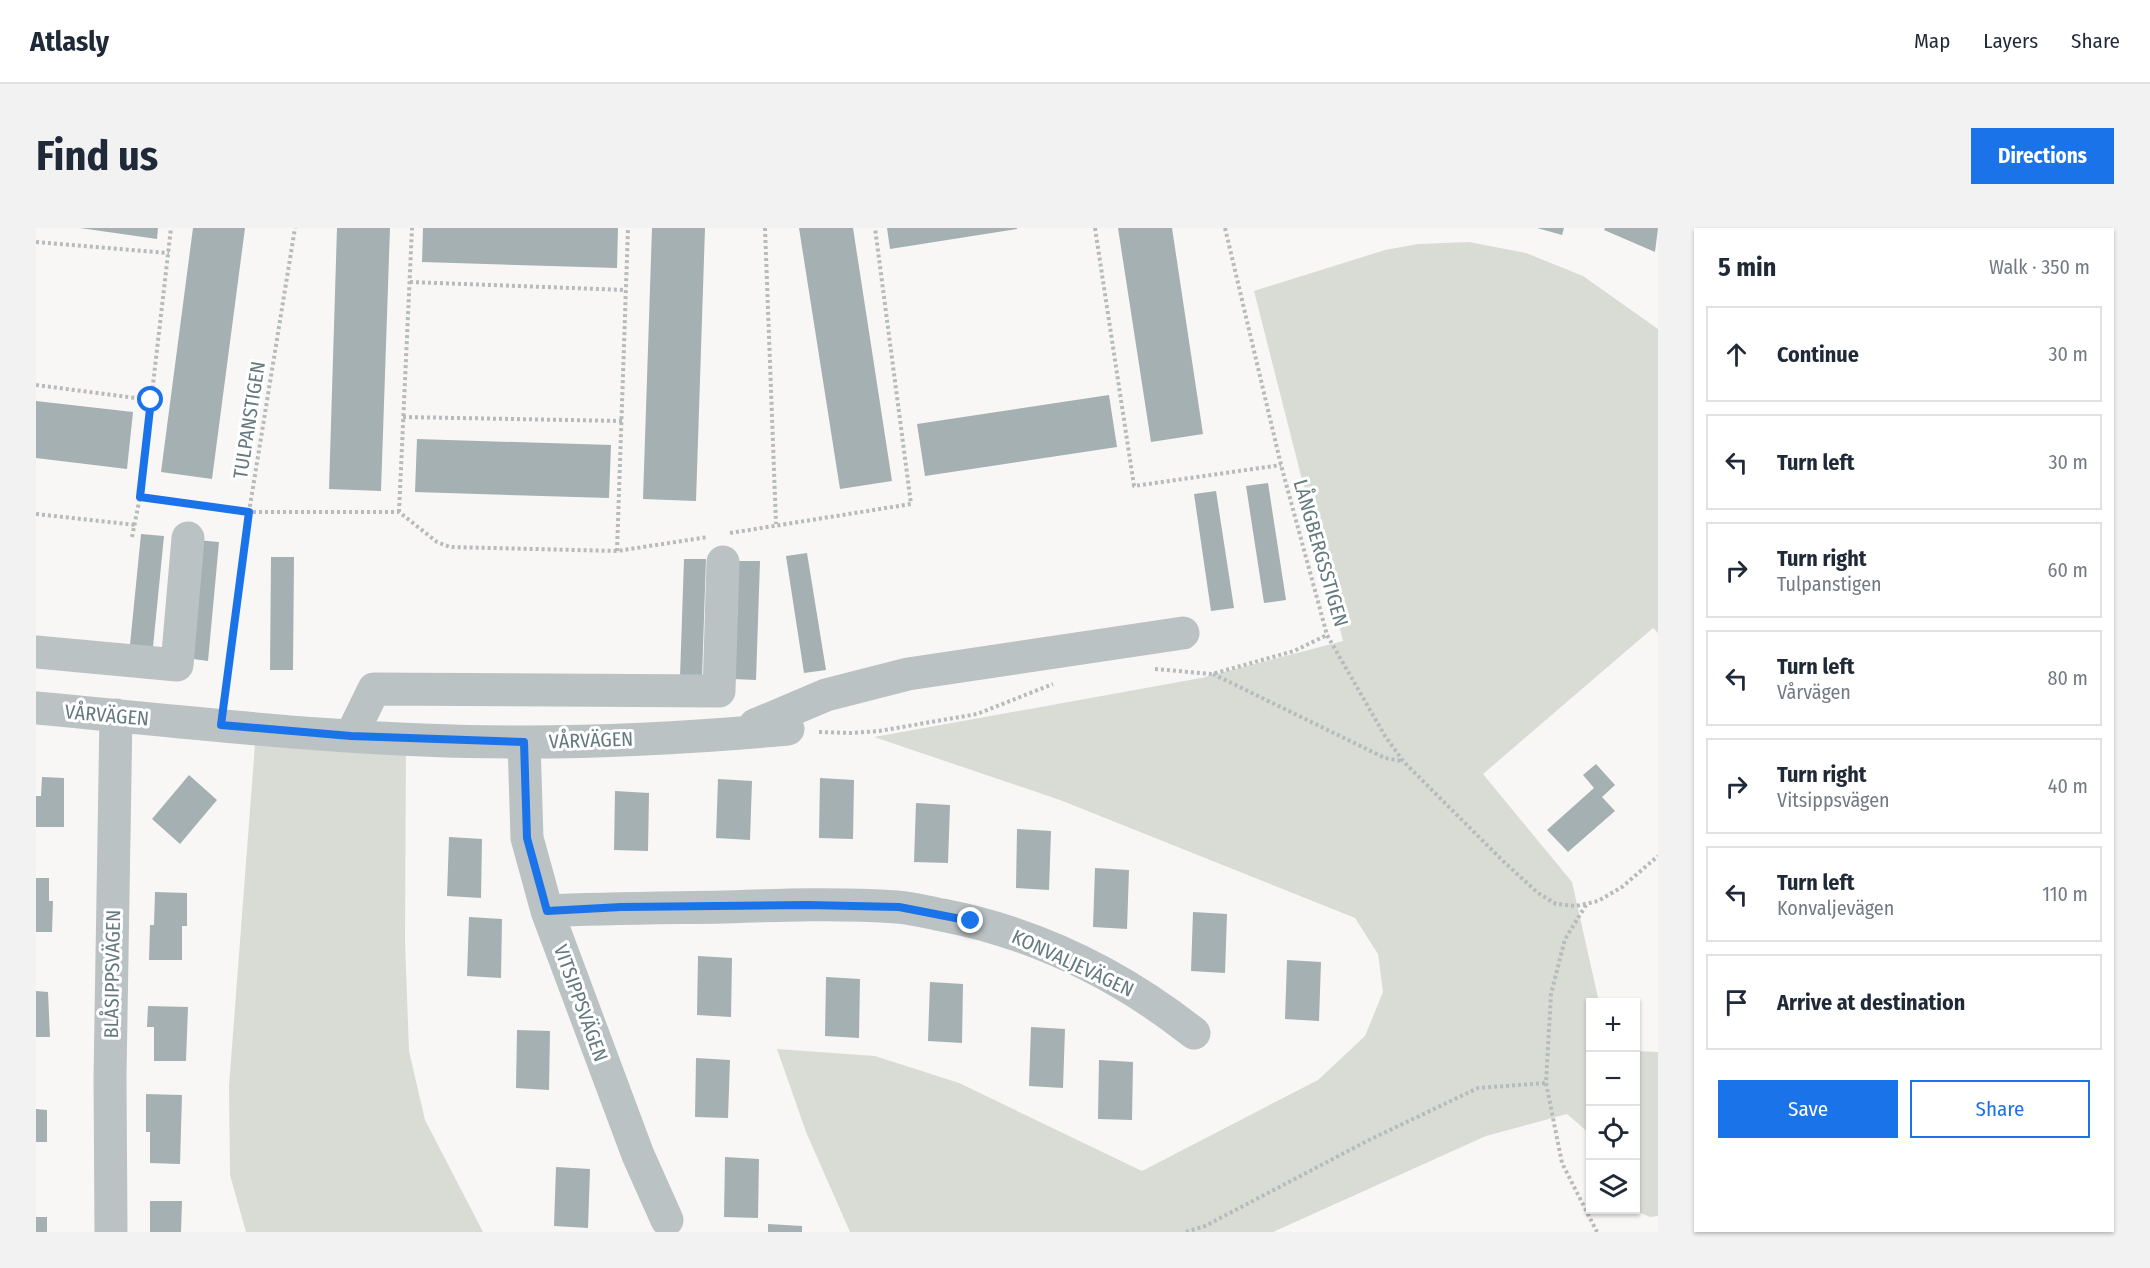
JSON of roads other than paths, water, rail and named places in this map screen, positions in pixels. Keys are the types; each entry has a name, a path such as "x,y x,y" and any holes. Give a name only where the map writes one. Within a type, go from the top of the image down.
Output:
{"street":[{"path":"36,652 177,665 188,538"},
{"path":"351,736 374,689 719,691 719,544"},
{"path":"731,734 826,695 908,674 1183,633"},
{"name":"VÅRVÄGEN","path":"36,708 351,736 524,742 731,734 788,729"},
{"name":"BLÅSIPPSVÄGEN","path":"111,1232 110,1077 116,716"},
{"name":"VITSIPPSVÄGEN","path":"524,742 527,838 547,911 638,1155 667,1220"},
{"name":"KONVALJEVÄGEN","path":"547,911 621,907 808,905 910,909 971,921 1036,941 1117,978 1194,1033"}]}
